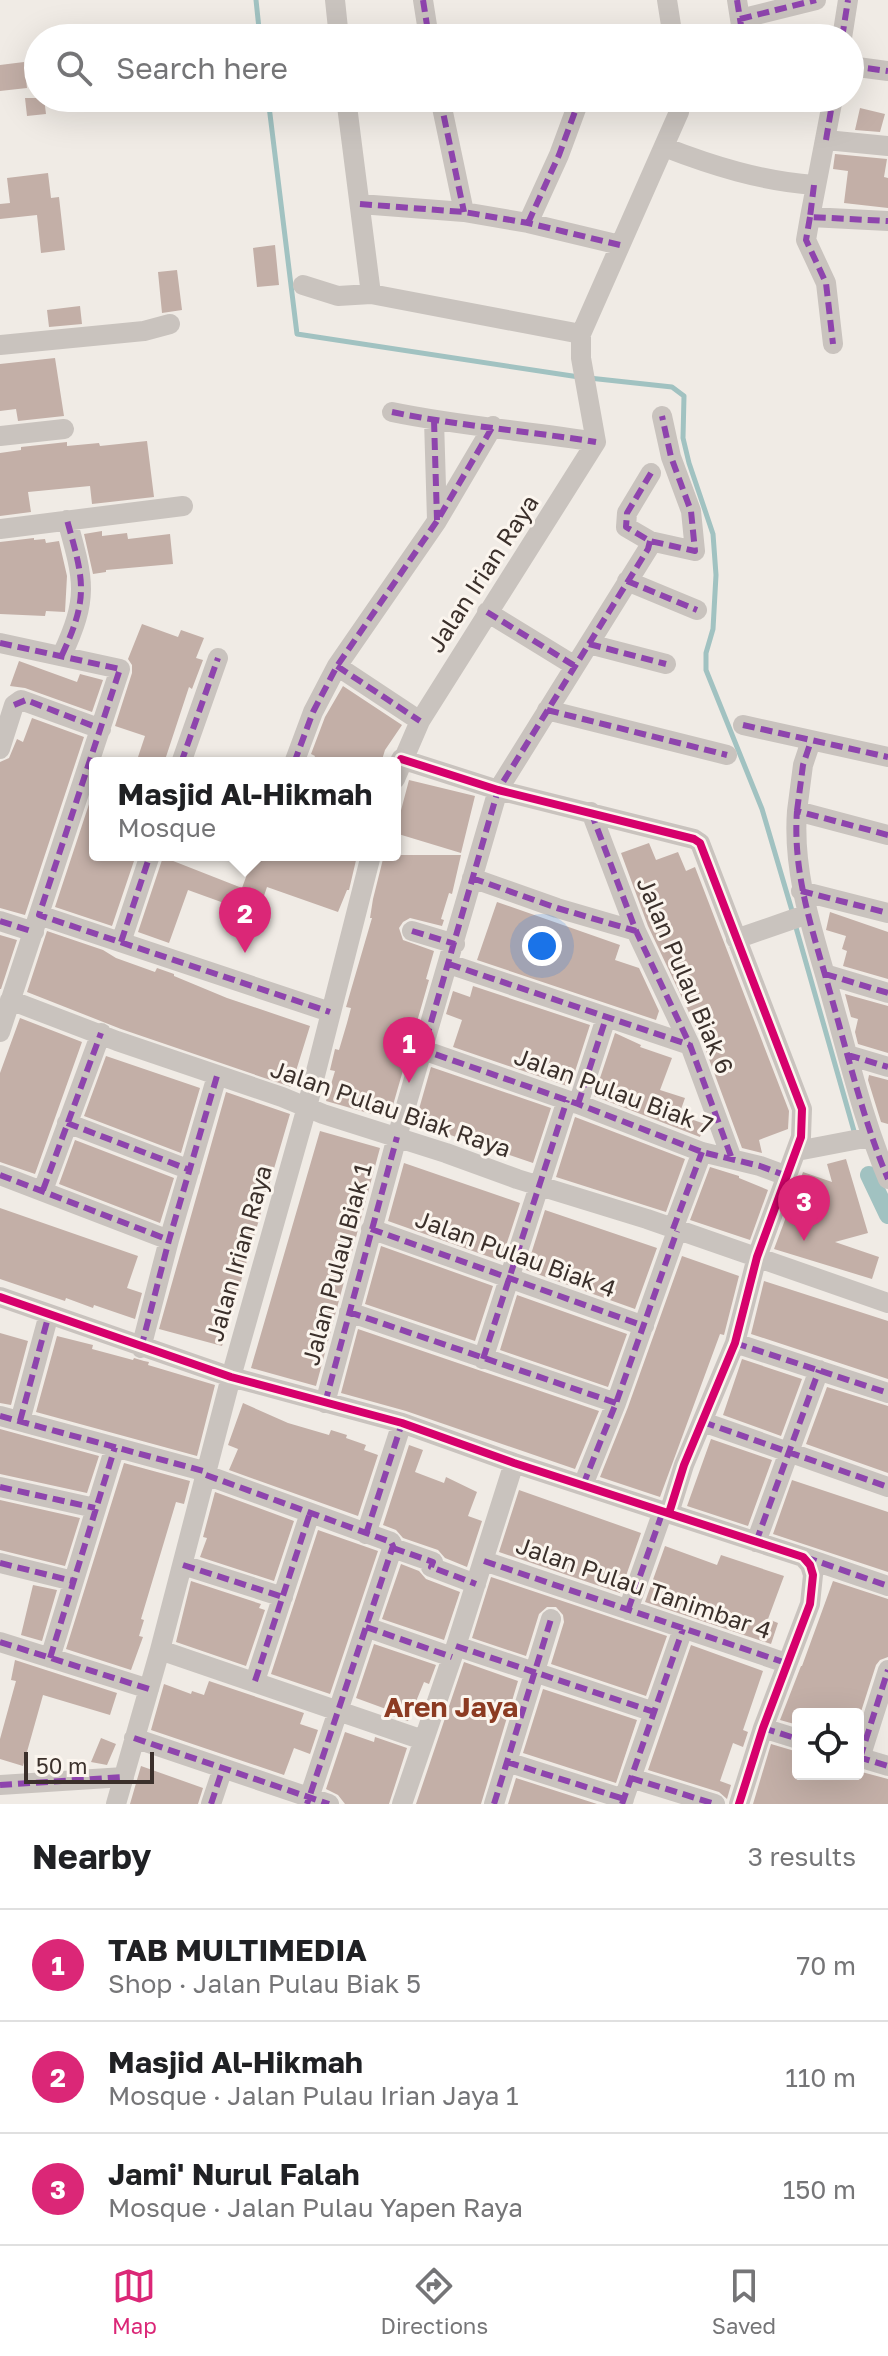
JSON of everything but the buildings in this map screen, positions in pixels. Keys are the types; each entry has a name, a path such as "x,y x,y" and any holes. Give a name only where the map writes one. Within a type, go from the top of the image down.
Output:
{"street":[{"path":"335,0 338,24"},
{"path":"423,0 427,24"},
{"path":"667,0 670,24"},
{"path":"844,24 848,0"},
{"path":"740,19 809,3"},
{"path":"864,68 888,71"},
{"path":"348,112 371,294"},
{"path":"443,112 464,212"},
{"path":"528,223 575,112"},
{"path":"392,412 596,442 581,358 581,334 679,112"},
{"path":"831,112 814,185 812,218 806,240 826,283 833,344"},
{"path":"826,140 888,146"},
{"path":"664,147 735,172 814,185"},
{"path":"360,204 464,212 528,223 620,245"},
{"path":"812,218 888,221"},
{"path":"303,285 338,296 371,294 581,334"},
{"path":"0,345 144,331 170,324"},
{"path":"651,473 625,519 626,527 650,541 695,551 691,511 674,467 662,416"},
{"path":"434,420 437,521"},
{"path":"296,757 313,712 337,666 437,521 493,426"},
{"path":"0,436 64,429"},
{"name":"Jalan Irian Raya","path":"401,762 420,721 596,442"},
{"path":"0,529 183,506"},
{"path":"62,655 78,619 83,591 82,572 67,520"},
{"name":"Jalan Pulau Biak 1","path":"325,1403 371,1229 498,790 648,549 650,541"},
{"path":"627,581 697,610"},
{"path":"487,612 575,666"},
{"path":"0,643 120,669 92,757"},
{"path":"589,644 666,664"},
{"path":"183,757 218,658"},
{"path":"337,666 420,721"},
{"path":"0,749 14,705 21,700 101,729"},
{"path":"547,710 727,755"},
{"path":"743,725 888,757"},
{"path":"811,741 803,765 797,811 801,891 797,917 825,974 848,1055 866,1140 888,1179"},
{"path":"0,1032 89,765"},
{"path":"401,770 591,812 700,843 802,1109 803,1127 797,1151 757,1257 735,1343 628,1610"},
{"path":"797,811 888,835"},
{"name":"Jalan Pulau Biak 6","path":"591,812 636,931 690,1045 732,1159"},
{"path":"121,942 148,861"},
{"name":"Jalan Irian Raya","path":"116,1804 307,1107 369,861"},
{"path":"472,878 557,908 636,931"},
{"path":"801,891 888,913"},
{"path":"736,939 797,917"},
{"path":"0,921 37,923 121,942 330,1012"},
{"path":"412,931 455,944"},
{"path":"449,964 690,1045"},
{"path":"825,974 888,993"},
{"name":"Jalan Pulau Biak Raya","path":"10,1000 217,1076 888,1303"},
{"path":"483,1359 538,1186 606,1018"},
{"path":"43,1190 101,1033"},
{"name":"Jalan Pulau Biak 7","path":"423,1050 702,1152 787,1176"},
{"path":"848,1055 888,1067"},
{"path":"141,1348 217,1076"},
{"path":"67,1123 190,1170"},
{"path":"797,1151 866,1140"},
{"path":"583,1485 644,1326 702,1152"},
{"path":"0,1175 169,1240"},
{"name":"Jalan Pulau Biak 4","path":"371,1229 644,1326"},
{"path":"0,1297 141,1348 231,1377 402,1423 888,1586"},
{"path":"349,1312 616,1403"},
{"path":"49,1314 10,1418 207,1474 391,1542 393,1547 433,1562 431,1567 476,1584"},
{"path":"735,1343 888,1393"},
{"path":"756,1542 819,1370"},
{"path":"703,1422 888,1487"},
{"path":"366,1534 402,1423"},
{"path":"50,1658 115,1447"},
{"path":"402,1804 514,1463"},
{"path":"0,1487 95,1508"},
{"path":"255,1681 310,1513"},
{"path":"134,1738 315,1802 338,1711 393,1547"},
{"path":"739,1804 786,1663 810,1604 813,1575 803,1557"},
{"name":"Jalan Pulau Tanimbar 4","path":"484,1561 786,1663"},
{"path":"0,1563 73,1581"},
{"path":"183,1565 283,1597"},
{"path":"494,1804 551,1619"},
{"path":"366,1627 534,1673 654,1712"},
{"path":"507,1762 623,1801 683,1629"},
{"path":"0,1642 149,1689"},
{"path":"160,1650 423,1740"},
{"path":"864,1742 888,1670"},
{"path":"763,1728 792,1737"},
{"path":"864,1759 888,1766"},
{"path":"211,1804 223,1768"},
{"path":"0,1785 124,1777"},
{"path":"631,1778 715,1804"}],"waterway":[{"path":"256,0 259,24"},
{"path":"270,112 297,334 579,377"},
{"path":"589,378 672,387 684,396 683,438 713,534 716,575 713,629 706,653 706,670 762,809 793,914"},
{"path":"795,924 854,1131"},
{"path":"869,1175 888,1215"}],"marked path":[{"path":"423,0 427,24"},
{"path":"737,0 741,24"},
{"path":"740,19 816,0"},
{"path":"844,24 848,0"},
{"path":"864,68 888,71"},
{"path":"443,112 464,212"},
{"path":"528,223 575,112"},
{"path":"826,140 831,112"},
{"path":"814,185 810,217 888,221"},
{"path":"360,204 464,212 528,223 620,245"},
{"path":"810,217 806,240 826,283 833,344"},
{"path":"392,412 596,442"},
{"path":"651,473 627,513 626,527 650,541 695,551 691,511 671,457 662,416"},
{"path":"434,420 437,520"},
{"path":"296,757 313,712 337,666 437,521 493,426"},
{"path":"62,655 77,618 81,589 67,520"},
{"path":"650,541 648,549 498,790 423,1050 578,1104 702,1152 787,1176"},
{"path":"627,581 697,610"},
{"path":"487,612 575,666"},
{"path":"0,643 120,669 91,757"},
{"path":"589,644 666,664"},
{"path":"183,757 218,658"},
{"path":"337,666 420,721"},
{"path":"14,705 26,700 101,729"},
{"path":"547,710 727,755"},
{"path":"743,725 888,757"},
{"path":"797,811 803,765 811,741"},
{"path":"89,763 39,915 330,1012"},
{"path":"888,835 797,811 798,860 807,908 858,1092 888,1179"},
{"path":"591,812 636,931 690,1045 732,1159"},
{"path":"121,942 148,861"},
{"path":"472,878 557,908 636,931"},
{"path":"801,891 888,913"},
{"path":"0,921 34,932"},
{"path":"412,931 455,944"},
{"path":"449,964 690,1045"},
{"path":"825,974 888,993"},
{"path":"578,1104 606,1018"},
{"path":"43,1190 101,1033"},
{"path":"848,1055 888,1067"},
{"path":"141,1348 217,1076"},
{"path":"483,1359 567,1100"},
{"path":"67,1123 190,1170"},
{"path":"325,1403 397,1137"},
{"path":"673,1229 702,1152"},
{"path":"0,1175 169,1240"},
{"path":"371,1229 644,1326"},
{"path":"583,1485 616,1403 677,1231"},
{"path":"349,1312 616,1403"},
{"path":"20,1421 49,1314"},
{"path":"735,1343 888,1393"},
{"path":"756,1542 819,1370"},
{"path":"0,1416 207,1472"},
{"path":"703,1422 888,1487"},
{"path":"366,1534 402,1423"},
{"path":"50,1658 115,1447"},
{"path":"206,1475 391,1542 393,1546 307,1804"},
{"path":"0,1487 95,1508"},
{"path":"628,1610 663,1511"},
{"path":"255,1681 310,1513"},
{"path":"393,1548 433,1562 431,1567 476,1584"},
{"path":"805,1557 888,1586"},
{"path":"484,1561 786,1663"},
{"path":"0,1563 73,1581"},
{"path":"183,1565 283,1597"},
{"path":"494,1804 551,1619"},
{"path":"366,1627 452,1657"},
{"path":"622,1804 683,1629"},
{"path":"0,1642 149,1689"},
{"path":"456,1646 654,1712"},
{"path":"864,1745 888,1670"},
{"path":"763,1728 792,1737"},
{"path":"134,1738 329,1804"},
{"path":"864,1759 888,1766"},
{"path":"507,1762 624,1799"},
{"path":"211,1804 223,1768"},
{"path":"0,1785 124,1777"},
{"path":"631,1778 715,1804"}],"cycle path":[{"path":"401,759 498,790 700,843 802,1109 801,1137 757,1257 735,1343 684,1465 669,1513"},
{"path":"0,1297 231,1377 402,1423 514,1463 803,1557 813,1575 810,1604 763,1728 739,1804"}],"place":[{"name":"Masjid Al-Hikmah","path":"245,953"},
{"name":"TAB MULTIMEDIA","path":"409,1083"},
{"name":"Jami' Nurul Falah","path":"804,1241"}],"district":[{"name":"Aren Jaya","path":"451,1706"}]}
